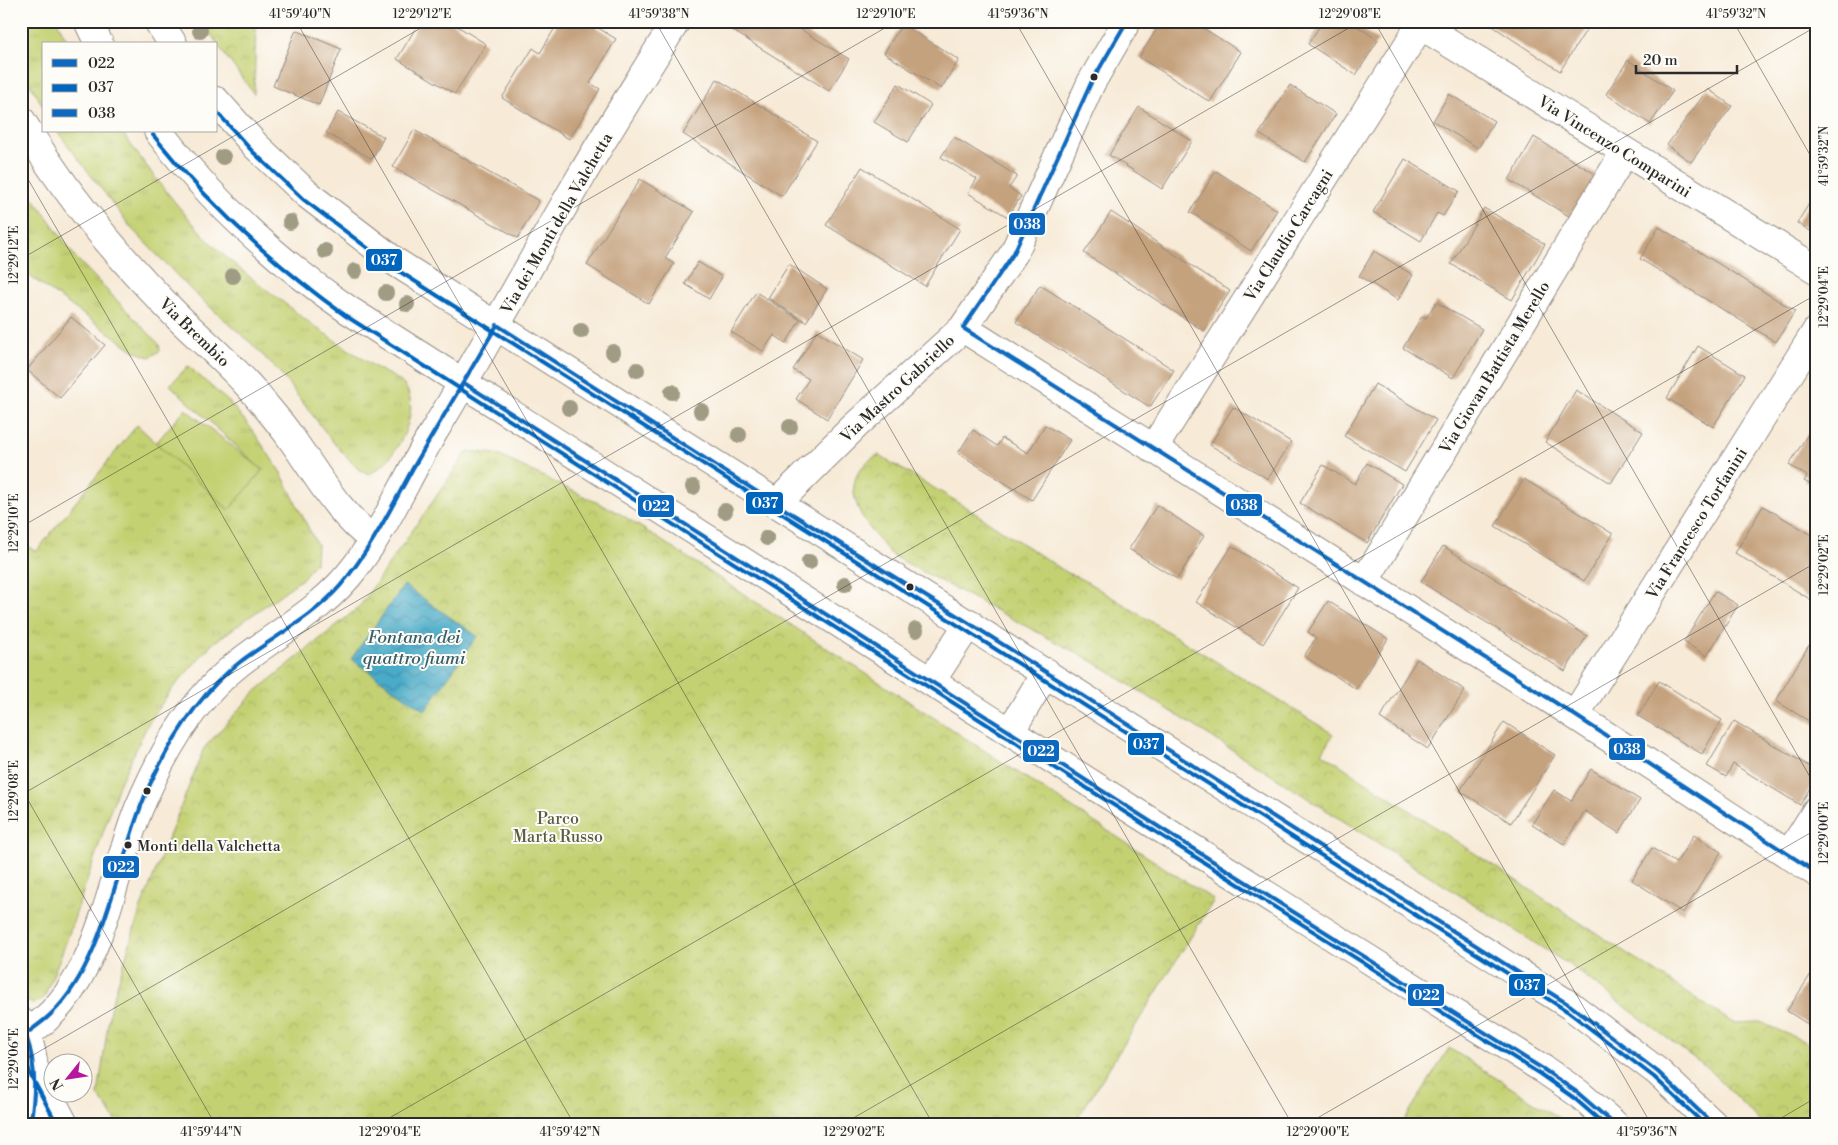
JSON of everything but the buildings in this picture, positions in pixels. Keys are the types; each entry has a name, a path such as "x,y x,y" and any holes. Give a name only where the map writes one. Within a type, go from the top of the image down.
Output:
{"street":[{"path":"88,21 98,42"},
{"path":"158,21 172,42"},
{"name":"Via dei Monti della Valchetta","path":"24,1028 56,1010 77,980 96,937 139,809 156,772 180,729 210,692 237,664 307,616 338,588 374,540 417,461 464,383 580,177 676,21"},
{"name":"Via Mastro Gabriello","path":"776,504 855,426 964,328 1014,253 1091,83 1126,21"},
{"name":"Via Vincenzo Comparini","path":"1419,23 1817,270"},
{"name":"Via Claudio Carcagni","path":"1153,449 1419,23"},
{"path":"218,103 271,161 330,214 397,263 776,504 969,623 1571,1006 1658,1072 1713,1124"},
{"name":"Via Brembio","path":"21,120 65,187 116,250 174,313 242,379 290,436 323,487 345,514 374,540"},
{"path":"159,132 188,169 222,206 279,257 350,310 1010,732 1543,1069 1578,1093 1614,1124"},
{"name":"Via Giovan Battista Merello","path":"1364,582 1625,152"},
{"path":"964,328 1575,715 1817,873"},
{"name":"Via Francesco Torfanini","path":"1575,715 1817,330"},
{"path":"931,681 969,623"},
{"path":"1010,732 1046,672"},
{"path":"1789,855 1817,810"},
{"path":"24,1028 36,1072 64,1124"},
{"path":"30,1124 34,1104 36,1072"}],"green space":[{"path":"21,21 57,21 68,42 42,42 42,105 21,68"},
{"path":"203,21 256,21 254,94 219,47 218,42 216,42"},
{"path":"58,132 122,132 174,201 209,241 227,258 332,339 397,379 406,388 410,398 410,411 403,437 388,460 369,474 358,469 334,443 280,373 251,343 194,293 132,229"},
{"path":"21,180 76,258 159,344 160,351 150,357 136,352 21,270"},
{"path":"188,366 230,403 251,428 281,473 317,545 316,561 302,579 212,644 171,690 148,724 119,785 67,940 44,998 33,1004 28,1001 21,985 21,541 36,552 137,425 229,510 262,470 170,385"},
{"path":"185,409 263,470 229,510 156,443"},
{"name":"Parco Marta Russo","path":"468,451 496,454 619,513 1214,900 1074,1124 118,1124 98,1095 110,1009 140,910 204,748 256,691 359,607"},
{"path":"878,455 961,504 1066,572 1089,583 1333,734 1322,753 1733,1023 1760,1022 1817,1047 1817,1124 1762,1124 1711,1071 1574,968 1094,662 893,556 864,519 857,505 854,491 856,478 863,466"},
{"path":"1449,1048 1568,1124 1402,1124"}],"water":[{"name":"Fontana dei quattro fiumi","path":"404,585 477,636 425,711 351,659"}],"transit line":[{"name":"038","path":"1127,21 1091,83 1014,253 963,328 1553,701 1817,873"},
{"name":"037","path":"218,113 252,151 304,200 394,268 1567,1011 1654,1077 1704,1124"},
{"name":"037","path":"153,135 174,161 243,232 293,276 346,316 1181,848 1540,1074 1574,1098 1604,1124"},
{"name":"022","path":"27,1033 51,1014 71,991 86,964 100,933 142,804 162,760 180,729 202,699 226,673 317,608 351,573 380,529 413,468 497,325 776,504 969,623 1571,1006 1658,1072 1713,1124"},
{"name":"022","path":"464,383 1184,843 1543,1069 1578,1093 1614,1124"},
{"name":"022","path":"21,1023 30,1048 34,1072 34,1098 30,1124"},
{"name":"037","path":"21,1041 30,1074 57,1124"}],"place":[{"name":"Monti della Valchetta","path":"128,845"}]}
